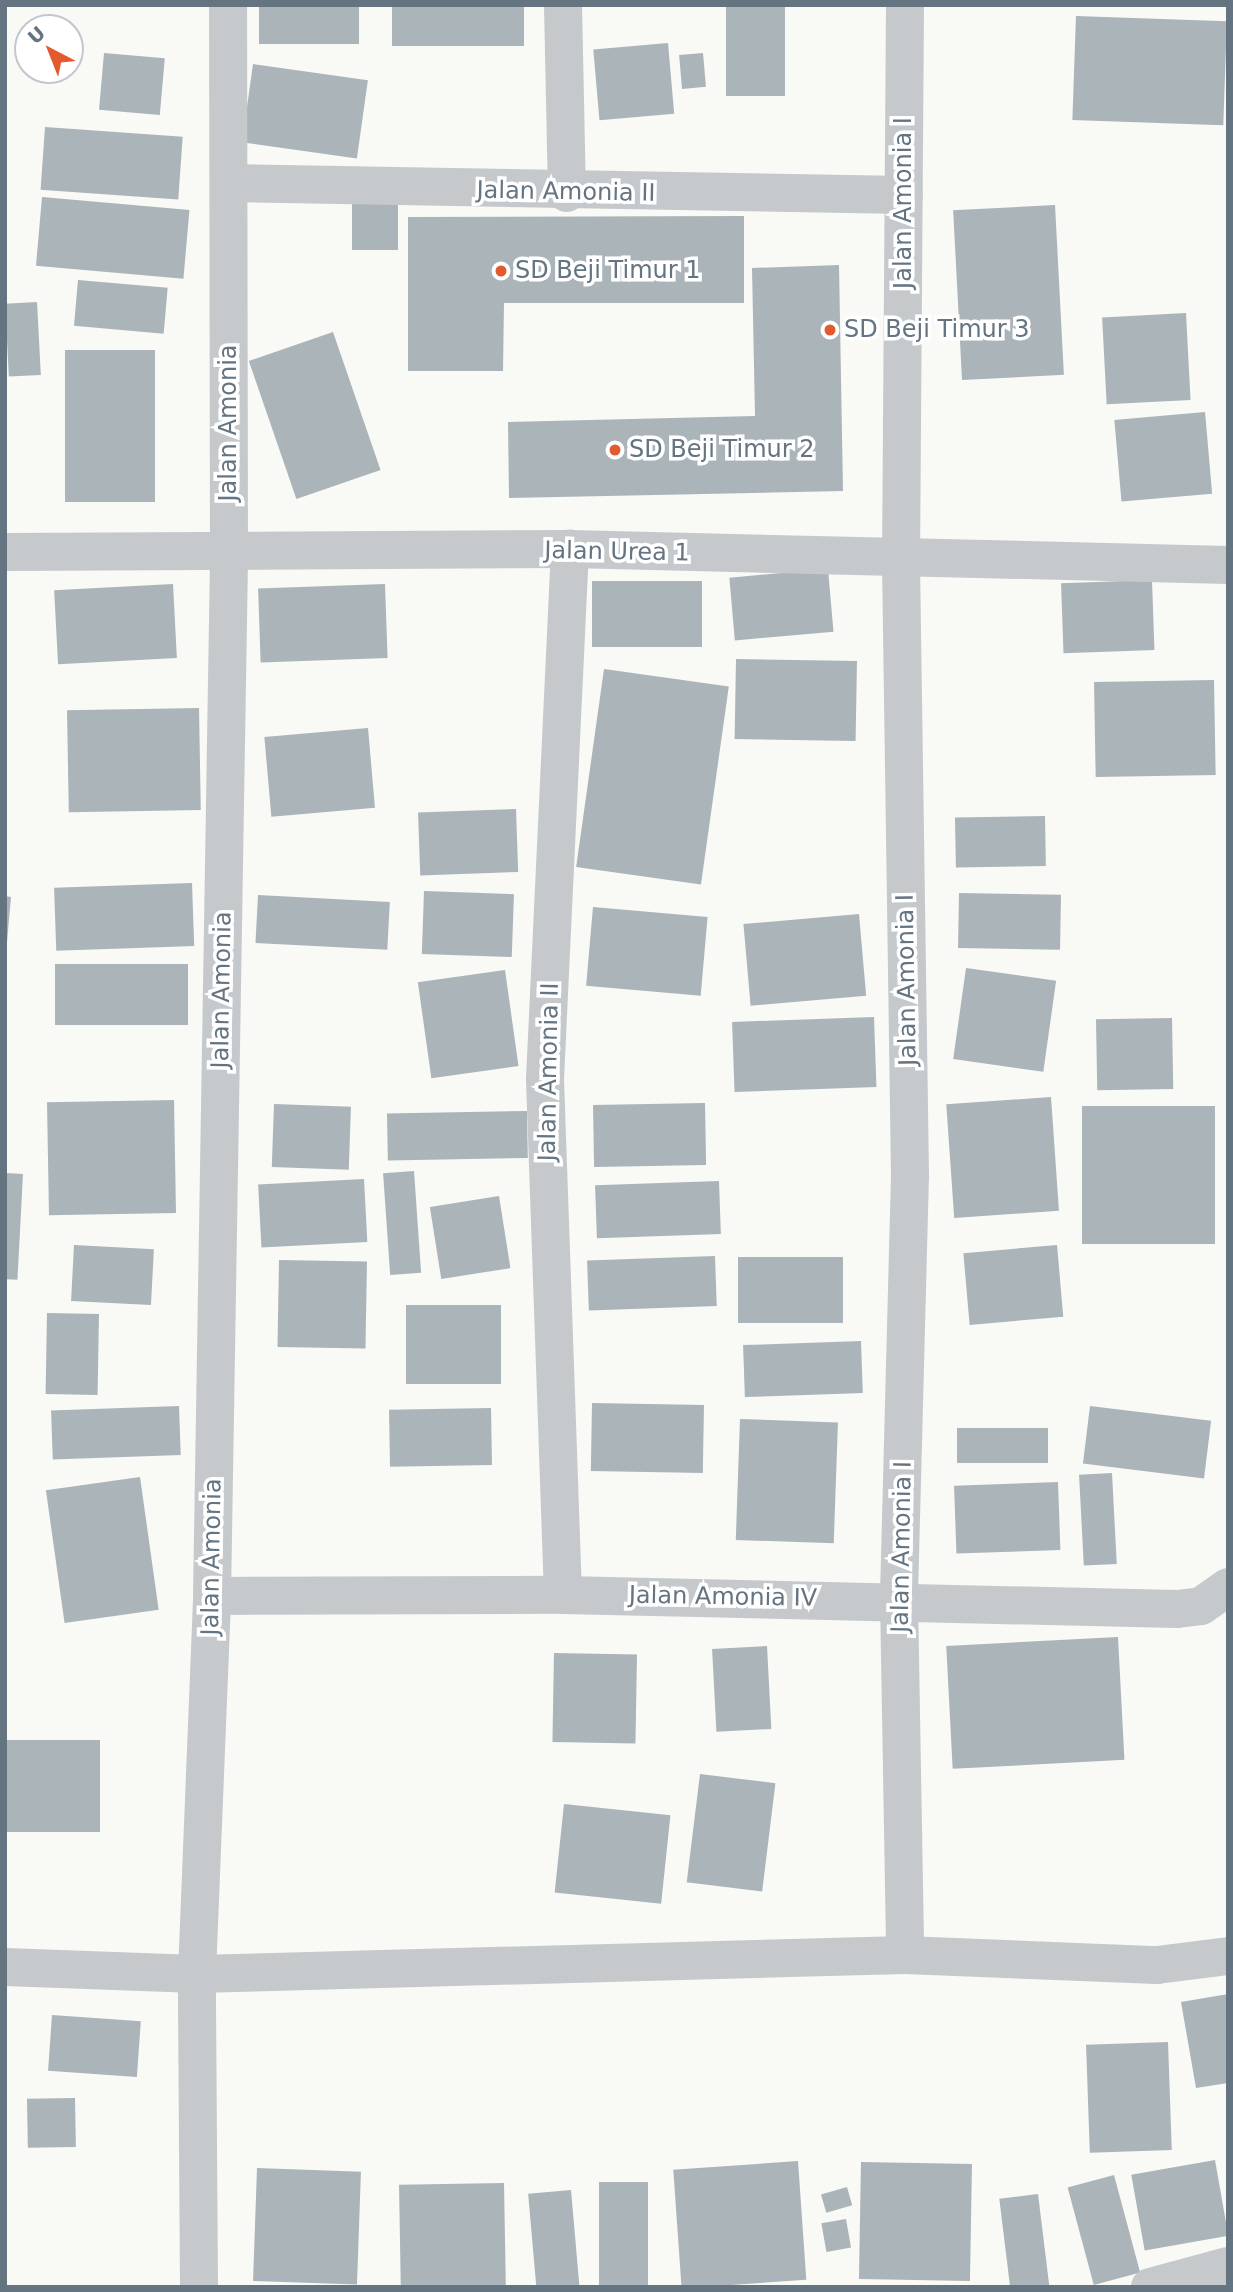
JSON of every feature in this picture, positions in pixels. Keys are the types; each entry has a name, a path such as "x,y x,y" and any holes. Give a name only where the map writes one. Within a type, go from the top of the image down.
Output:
{"street":[{"name":"Jalan Amonia","path":"199,2287 197,1974 212,1596 229,555 228,5"},
{"path":"563,5 567,193"},
{"name":"Jalan Amonia I","path":"905,5 901,562 910,1175 900,1599 905,1955"},
{"name":"Jalan Amonia II","path":"229,183 567,193 904,195"},
{"name":"Jalan Amonia II","path":"563,1594 545,1079 570,549"},
{"name":"Jalan Urea 1","path":"5,552 229,555 570,549 901,562 1228,565"},
{"name":"Jalan Amonia IV","path":"212,1596 563,1594 900,1599 1177,1609 1200,1606 1228,1587"},
{"path":"5,1968 197,1974 905,1955 1157,1965 1228,1955"},
{"path":"1150,2287 1228,2266"}],"building":[{"path":"259,5 359,5 359,44 259,44"},
{"path":"392,5 524,5 524,46 392,46"},
{"path":"726,5 785,5 785,96 726,96"},
{"path":"1076,16 1227,21 1223,125 1072,120"},
{"path":"668,43 674,114 599,120 593,50"},
{"path":"104,53 165,58 160,115 99,110"},
{"path":"703,53 706,87 682,89 679,55"},
{"path":"253,64 368,80 357,158 242,142"},
{"path":"45,127 183,137 178,199 41,190"},
{"path":"42,197 189,210 183,279 36,266"},
{"path":"352,199 398,199 398,250 352,250"},
{"path":"1055,205 1064,375 962,380 953,210"},
{"path":"744,216 744,303 504,303 503,371 408,371 408,217"},
{"path":"839,265 843,491 509,498 508,422 755,416 752,268"},
{"path":"78,280 168,288 164,334 74,326"},
{"path":"37,302 41,375 9,377 5,304"},
{"path":"1186,313 1191,400 1107,404 1102,317"},
{"path":"333,332 381,470 296,499 249,361"},
{"path":"65,350 155,350 155,502 65,502"},
{"path":"1205,412 1212,494 1121,502 1114,420"},
{"path":"828,569 833,632 735,640 729,578"},
{"path":"1152,580 1154,650 1063,653 1061,583"},
{"path":"592,581 702,581 702,647 592,647"},
{"path":"173,584 177,658 58,664 54,590"},
{"path":"385,584 388,658 261,662 258,588"},
{"path":"736,659 857,661 856,741 735,739"},
{"path":"604,669 729,687 701,885 576,867"},
{"path":"1214,680 1216,775 1096,777 1094,682"},
{"path":"199,708 201,810 69,812 67,710"},
{"path":"368,728 375,808 271,817 264,737"},
{"path":"516,809 518,872 420,875 418,812"},
{"path":"1045,816 1046,866 956,868 955,818"},
{"path":"192,883 194,946 56,951 54,888"},
{"path":"424,891 514,894 512,957 422,954"},
{"path":"959,893 1061,895 1060,950 958,948"},
{"path":"258,895 390,902 387,950 255,943"},
{"path":"5,896 11,897 7,942 5,942"},
{"path":"593,907 708,917 701,996 586,986"},
{"path":"859,914 866,996 751,1006 743,924"},
{"path":"55,964 188,964 188,1025 55,1025"},
{"path":"966,968 1056,981 1043,1072 953,1059"},
{"path":"505,970 518,1066 431,1078 418,982"},
{"path":"874,1017 876,1087 735,1092 732,1022"},
{"path":"1172,1018 1173,1089 1097,1090 1096,1019"},
{"path":"1051,1097 1059,1211 954,1218 946,1104"},
{"path":"174,1100 176,1213 49,1215 47,1102"},
{"path":"705,1103 706,1165 594,1167 593,1105"},
{"path":"274,1104 351,1107 349,1170 272,1167"},
{"path":"1082,1106 1215,1106 1215,1244 1082,1244"},
{"path":"527,1111 528,1158 388,1160 387,1113"},
{"path":"414,1171 421,1273 390,1275 383,1173"},
{"path":"5,1173 23,1174 17,1280 5,1279"},
{"path":"364,1179 367,1242 261,1247 258,1185"},
{"path":"719,1181 721,1234 597,1238 595,1185"},
{"path":"499,1196 510,1268 441,1279 430,1207"},
{"path":"74,1245 154,1249 151,1305 71,1301"},
{"path":"1057,1245 1063,1317 970,1325 963,1253"},
{"path":"715,1256 717,1306 589,1310 587,1260"},
{"path":"738,1257 843,1257 843,1323 738,1323"},
{"path":"279,1260 367,1262 365,1349 277,1347"},
{"path":"406,1305 501,1305 501,1384 406,1384"},
{"path":"47,1313 99,1314 98,1395 46,1394"},
{"path":"861,1341 863,1393 745,1397 743,1345"},
{"path":"592,1403 704,1405 703,1473 591,1471"},
{"path":"179,1406 181,1455 53,1459 51,1410"},
{"path":"1090,1406 1211,1421 1204,1478 1083,1464"},
{"path":"491,1408 492,1465 390,1467 389,1410"},
{"path":"740,1419 838,1422 834,1543 736,1540"},
{"path":"957,1428 1048,1428 1048,1463 957,1463"},
{"path":"1112,1473 1117,1564 1084,1566 1079,1475"},
{"path":"140,1477 159,1610 65,1623 46,1490"},
{"path":"1058,1482 1060,1550 956,1554 954,1486"},
{"path":"1118,1637 1124,1760 953,1769 946,1646"},
{"path":"767,1646 771,1729 716,1732 712,1649"},
{"path":"554,1653 637,1654 635,1743 552,1742"},
{"path":"5,1740 100,1740 100,1832 5,1832"},
{"path":"700,1774 775,1783 762,1891 687,1882"},
{"path":"564,1804 670,1815 661,1904 555,1893"},
{"path":"1228,1994 1228,2083 1196,2088 1181,2002"},
{"path":"52,2015 141,2021 137,2077 48,2071"},
{"path":"1168,2042 1172,2150 1090,2153 1086,2045"},
{"path":"75,2098 76,2147 28,2148 27,2099"},
{"path":"1215,2160 1228,2236 1145,2251 1131,2175"},
{"path":"798,2161 806,2280 682,2287 673,2170"},
{"path":"861,2162 972,2164 970,2281 859,2279"},
{"path":"257,2168 361,2172 357,2285 253,2281"},
{"path":"1114,2175 1140,2273 1094,2285 1068,2187"},
{"path":"599,2182 648,2182 648,2285 599,2285"},
{"path":"504,2183 506,2287 401,2287 399,2185"},
{"path":"847,2187 852,2205 826,2213 821,2194"},
{"path":"571,2190 579,2287 536,2287 528,2194"},
{"path":"1038,2194 1049,2287 1010,2287 999,2199"},
{"path":"846,2219 851,2248 826,2252 821,2223"}],"place":[{"name":"SD Beji Timur 1","path":"501,271"},
{"name":"SD Beji Timur 3","path":"830,330"},
{"name":"SD Beji Timur 2","path":"615,450"}]}
